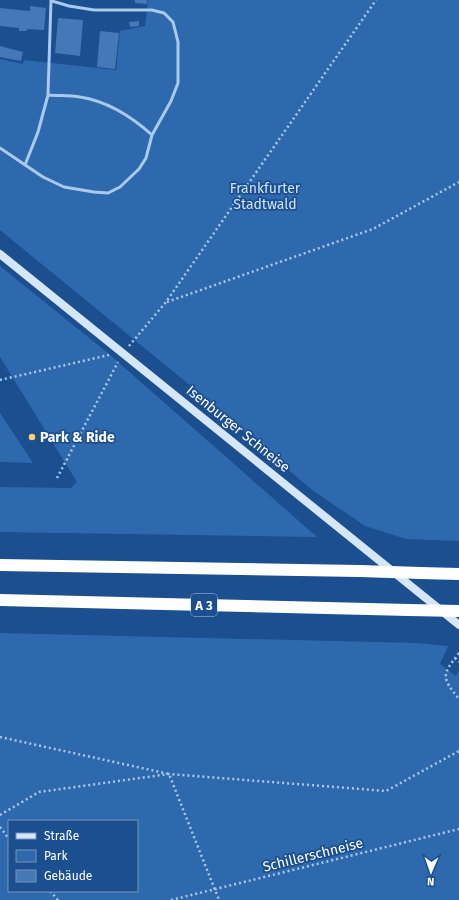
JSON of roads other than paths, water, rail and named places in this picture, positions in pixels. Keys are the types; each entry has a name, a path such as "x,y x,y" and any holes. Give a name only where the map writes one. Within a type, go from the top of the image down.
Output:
{"highway":[{"path":"0,565 459,574"},
{"name":"A 3","path":"0,600 459,611"}],"main road":[{"name":"Isenburger Schneise","path":"0,254 459,625"}],"lane":[{"path":"0,148 25,165 43,177 64,186 94,192 108,193 120,187 139,169 146,158 152,134 171,101 178,83 178,42 173,22 164,13 152,10 94,10 69,6 52,1 48,95 38,132 25,165"},
{"path":"48,95 81,97 112,108 137,121 152,134"}],"place":[{"name":"Park & Ride","path":"32,437"}],"park label":[{"name":"Frankfurter Stadtwald","path":"265,196"}]}
